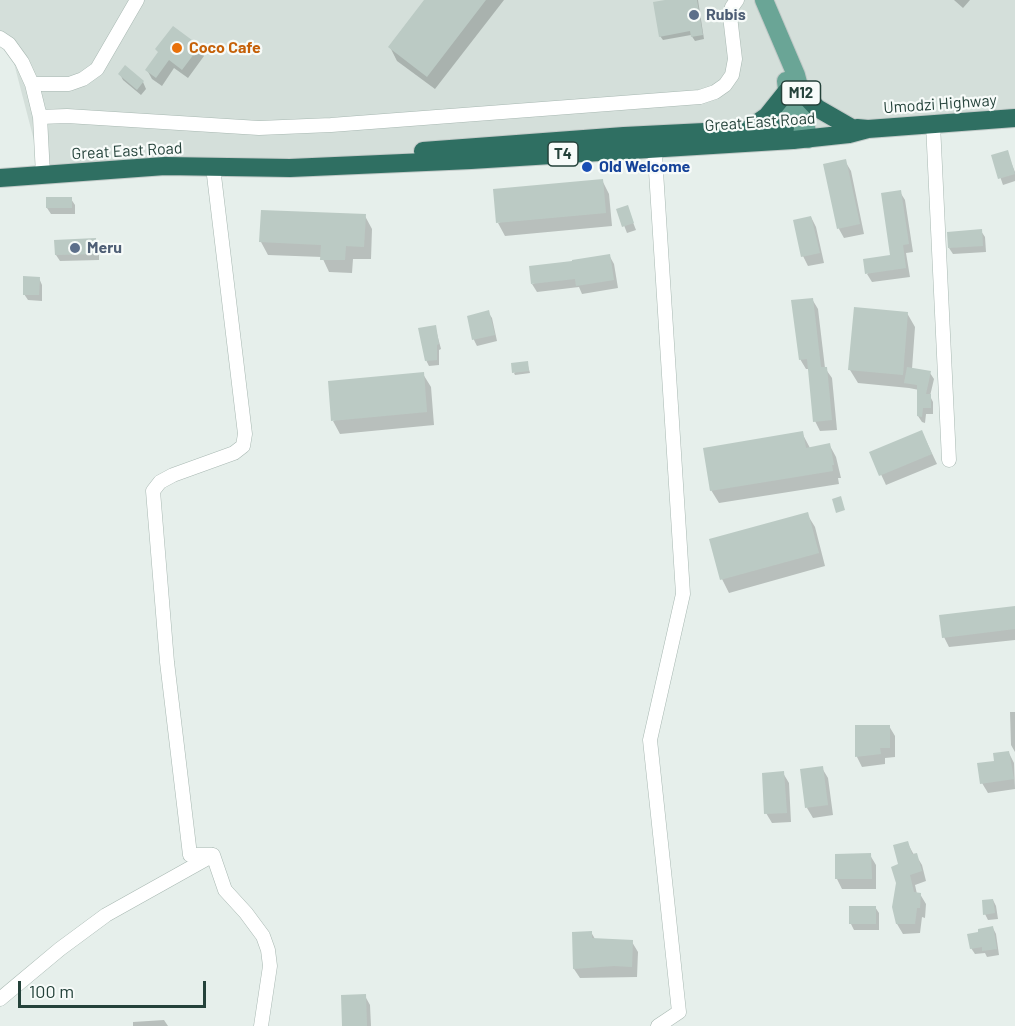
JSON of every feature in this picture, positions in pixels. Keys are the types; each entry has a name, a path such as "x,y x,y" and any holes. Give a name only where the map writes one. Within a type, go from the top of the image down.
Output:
{"highway":[{"path":"747,130 767,116 794,90 817,108 849,127"},
{"name":"Umodzi Highway","path":"868,129 1015,118"},
{"name":"Great East Road","path":"0,178 165,166 290,168 428,162 747,130 800,134 849,127 868,129"},
{"name":"Great East Road","path":"654,141 849,134 868,129"}],"main road":[{"name":"M12","path":"764,0 784,49 794,90 800,134"}],"street":[{"path":"32,84 69,84 83,79 97,69 137,0"},
{"path":"40,117 67,116 259,128 331,125 700,97 715,92 725,85 732,75 735,59 730,16 737,0"},
{"path":"0,38 9,44 22,62 32,84 40,117 43,175"},
{"path":"933,124 950,460"},
{"path":"654,141 683,594 650,740 679,1012 658,1026"},
{"path":"213,167 245,434 243,446 234,453 173,475 160,482 153,491 167,662 190,855 213,855"},
{"path":"0,999 60,949 106,915 213,855"},
{"path":"213,855 225,890 263,936 268,950 270,966 261,1026"}],"shaded area":[{"path":"0,0 1015,0 1015,116 43,175 9,44 0,38"}],"building":[{"path":"424,0 486,0 427,77 388,47"},
{"path":"697,0 703,35 691,37 690,31 659,37 653,2"},
{"name":"Coco Cafe","path":"173,26 200,46 182,70 169,60 156,78 145,70 158,52 155,49"},
{"path":"125,65 144,81 137,90 118,74"},
{"path":"1008,150 1015,174 998,179 991,155"},
{"path":"846,159 860,224 837,229 823,164"},
{"path":"603,179 606,213 496,223 493,189"},
{"path":"901,190 909,244 903,245 906,268 865,274 863,259 890,255 881,193"},
{"path":"46,197 72,197 72,208 46,208"},
{"path":"628,205 634,223 622,227 616,209"},
{"path":"261,210 366,214 364,247 346,246 345,260 320,260 321,245 259,242"},
{"path":"811,216 820,253 801,257 793,220"},
{"path":"982,229 983,246 948,248 947,232"},
{"path":"96,238 97,254 55,255 54,240"},
{"path":"610,254 614,280 576,286 575,279 531,284 529,266"},
{"path":"23,276 40,277 39,295 23,295"},
{"path":"813,298 821,367 827,367 832,420 813,422 807,359 799,360 791,300"},
{"path":"854,307 908,312 903,375 848,370"},
{"path":"489,310 495,335 472,340 467,316"},
{"path":"436,325 439,344 437,345 437,360 425,361 418,328"},
{"path":"528,361 529,371 512,373 511,363"},
{"path":"907,367 931,371 926,394 931,394 931,408 923,408 922,417 917,416 917,385 904,383"},
{"path":"424,372 427,412 331,421 328,381"},
{"path":"922,430 932,454 879,476 869,452"},
{"path":"803,431 806,448 830,443 833,471 710,491 703,448"},
{"path":"841,496 845,510 836,513 832,499"},
{"path":"808,512 819,553 720,580 709,539"},
{"path":"1015,606 1015,629 942,638 939,615"},
{"path":"855,725 890,725 890,748 880,748 881,754 855,757"},
{"path":"1009,751 1014,779 980,784 977,763 994,761 993,753"},
{"path":"823,766 828,805 805,808 800,769"},
{"path":"784,771 787,813 764,814 762,773"},
{"path":"908,841 912,854 917,853 922,871 910,875 914,892 921,893 920,908 917,908 915,924 896,924 892,907 896,883 891,867 898,864 893,845"},
{"path":"871,853 872,879 835,879 835,854"},
{"path":"993,899 995,913 983,915 982,900"},
{"path":"849,906 876,906 876,924 849,924"},
{"path":"993,926 997,949 982,951 982,947 970,949 967,934"},
{"path":"592,931 592,938 633,940 632,967 573,969 572,932"},
{"path":"366,994 367,1026 342,1026 341,995"}],"place":[{"name":"Rubis","path":"694,15"},
{"name":"Coco Cafe","path":"177,48"},
{"name":"Old Welcome","path":"587,167"},
{"name":"Meru","path":"75,248"}]}
